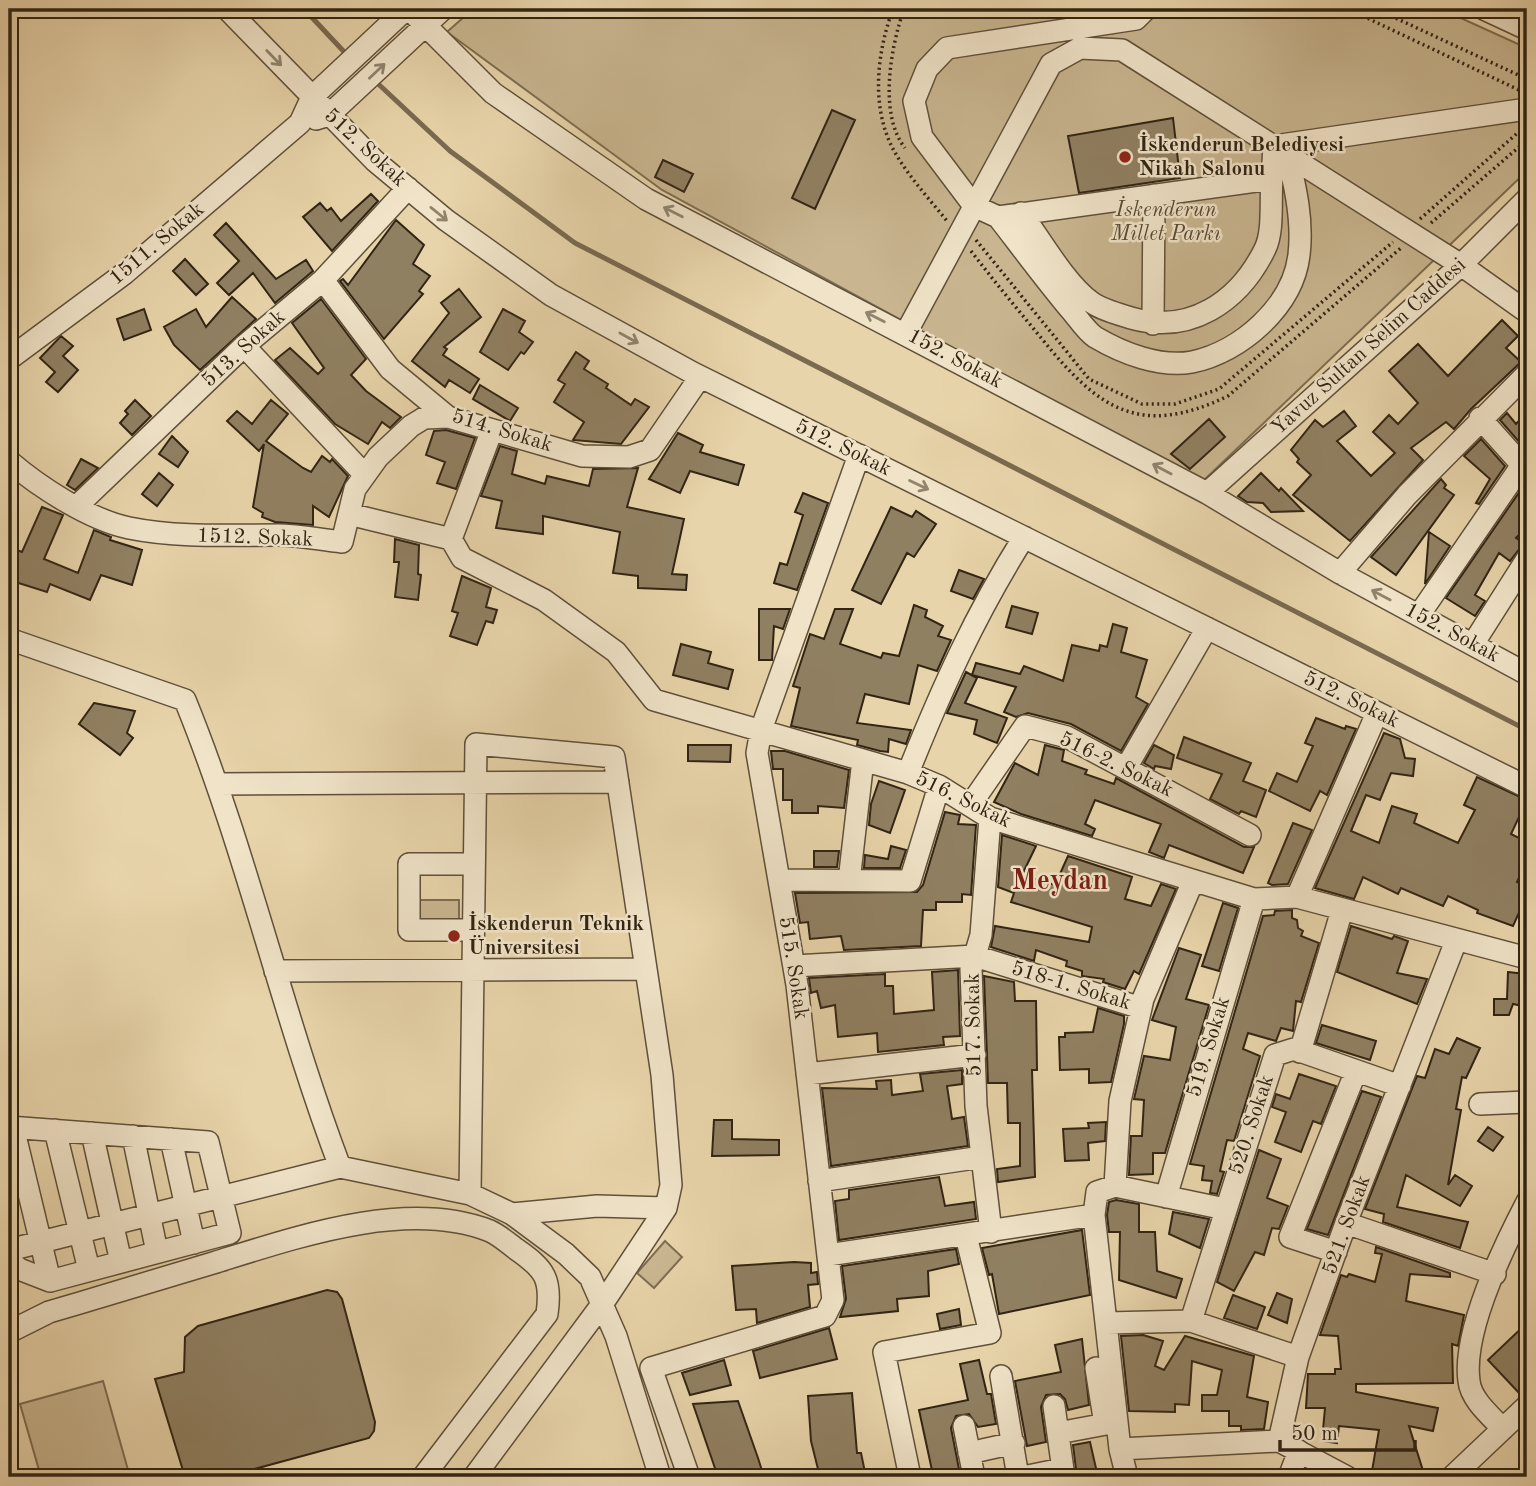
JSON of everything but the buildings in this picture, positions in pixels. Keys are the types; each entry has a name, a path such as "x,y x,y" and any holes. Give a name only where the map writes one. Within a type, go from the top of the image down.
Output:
{"street":[{"name":"512. Sokak","path":"226,9 318,91 408,188 446,220 551,295 700,377 1527,787"},
{"path":"335,109 443,9"},
{"path":"1146,9 1136,19 947,48 927,69 914,101 922,137 974,206 998,217 1092,335 1137,356 1160,362 1192,362 1238,342 1263,325 1290,287 1299,257 1300,219 1281,151"},
{"path":"1484,9 1527,29"},
{"path":"318,91 403,12"},
{"name":"152. Sokak","path":"403,12 418,31 493,93 646,199 1207,493 1340,573 1527,674"},
{"path":"905,333 1051,64 1080,48 1122,50 1461,265 1527,312"},
{"name":"1511. Sokak","path":"300,123 318,91"},
{"name":"1511. Sokak","path":"9,359 125,273 300,123 335,109"},
{"path":"1281,151 1527,109"},
{"path":"1021,213 1073,284 1091,302 1116,314 1153,324 1184,321 1211,312 1242,287 1267,246 1272,179 1281,151"},
{"path":"998,217 1272,179"},
{"name":"513. Sokak","path":"77,506 244,346 323,280 408,188"},
{"path":"1153,324 1154,195"},
{"name":"Yavuz Sultan Selim Caddesi","path":"1207,493 1461,265 1527,199"},
{"name":"514. Sokak","path":"323,280 390,369 448,417 582,456 629,457 650,450 700,377"},
{"path":"244,346 364,474"},
{"path":"1340,573 1407,495 1480,418 1527,374"},
{"name":"1512. Sokak","path":"9,461 30,480 77,506 127,528 199,537 282,535 342,542 355,489 364,474 411,426 424,418 448,417"},
{"path":"1419,615 1522,465 1480,418"},
{"path":"349,514 451,540 492,430"},
{"name":"515. Sokak","path":"689,1477 651,1368 825,1316 833,1300 794,966 757,753 761,730 859,455"},
{"path":"908,773 947,673 991,590 1024,537"},
{"name":"516. Sokak","path":"451,540 462,558 544,600 616,652 654,699 908,773 939,786 990,818 1193,881 1254,899 1297,897 1527,958"},
{"path":"1473,644 1527,559"},
{"path":"1126,768 1207,628"},
{"path":"9,639 185,700 218,784 316,1105 340,1167"},
{"path":"1297,897 1377,713"},
{"name":"516-2. Sokak","path":"971,804 1025,726 1067,737 1250,835"},
{"path":"470,1194 476,744 614,757 665,1103 671,1185 666,1208 603,1303 474,1477"},
{"path":"849,881 863,761"},
{"path":"218,784 618,782"},
{"path":"779,880 910,881 939,786"},
{"name":"517. Sokak","path":"990,818 981,935 971,969 982,1157 991,1232"},
{"path":"473,930 409,930 409,864 474,864"},
{"path":"1115,1186 1120,1101 1141,1008 1193,881"},
{"name":"519. Sokak","path":"1166,1197 1254,899"},
{"path":"1342,910 1300,1052 1400,1086"},
{"name":"521. Sokak","path":"1279,1441 1298,1357 1346,1223 1456,941"},
{"name":"518-1. Sokak","path":"794,966 975,956 1141,1008"},
{"path":"275,971 646,969"},
{"name":"520. Sokak","path":"1191,1321 1275,1055 1294,1049 1300,1052"},
{"path":"807,1074 975,1055"},
{"path":"1336,1252 1290,1237 1356,1071"},
{"path":"1480,1104 1527,1102"},
{"path":"9,1260 19,1269 50,1280 230,1233 208,1142 11,1127 50,1280"},
{"path":"55,1130 89,1270"},
{"path":"92,1133 121,1262"},
{"path":"133,1136 157,1252"},
{"path":"171,1139 194,1243"},
{"path":"819,1181 982,1157"},
{"path":"9,1250 340,1167 470,1194 513,1214 566,1254 590,1277 603,1303 660,1477"},
{"path":"1127,1477 1120,1449 1094,1215 1097,1192 1115,1186 1225,1209"},
{"path":"1503,1429 1478,1403 1469,1382 1472,1333 1507,1241 1527,1202"},
{"path":"513,1214 597,1206 666,1208"},
{"path":"828,1255 1094,1215"},
{"path":"9,1332 50,1312 326,1228 386,1220 420,1220 463,1224 491,1231 537,1263 548,1281 547,1314 423,1477"},
{"path":"1346,1223 1495,1274"},
{"path":"910,1477 884,1352 990,1333 966,1236"},
{"path":"1107,1322 1191,1321 1298,1357"},
{"path":"1096,1368 1113,1477"},
{"path":"1001,1376 1018,1477"},
{"path":"1023,1477 1063,1473 1054,1406"},
{"path":"1452,1477 1527,1406"},
{"path":"1058,1433 1105,1424"},
{"path":"964,1426 974,1477"},
{"path":"1120,1449 1279,1441 1347,1477"},
{"path":"970,1452 1014,1443"},
{"path":"1289,1477 1298,1451"}],"path":[{"path":"1348,9 1520,91 1526,99 1527,109"},
{"path":"1376,9 1527,79"}],"green space":[{"name":"İskenderun Millet Parkı","path":"473,9 1441,9 1527,48 1527,171 1201,483 662,190 447,32"},
{"path":"414,900 459,900 459,923 415,924"},
{"path":"665,1241 682,1257 654,1288 637,1273"},
{"path":"103,1381 130,1477 41,1477 20,1404"}],"waterway":[{"path":"304,9 348,56"},
{"path":"373,79 450,151 575,243 1527,730"}],"place":[{"name":"İskenderun Belediyesi Nikah Salonu","path":"1125,157"},
{"name":"İskenderun Teknik Üniversitesi","path":"454,936"}],"district":[{"name":"Meydan","path":"1060,882"}]}
